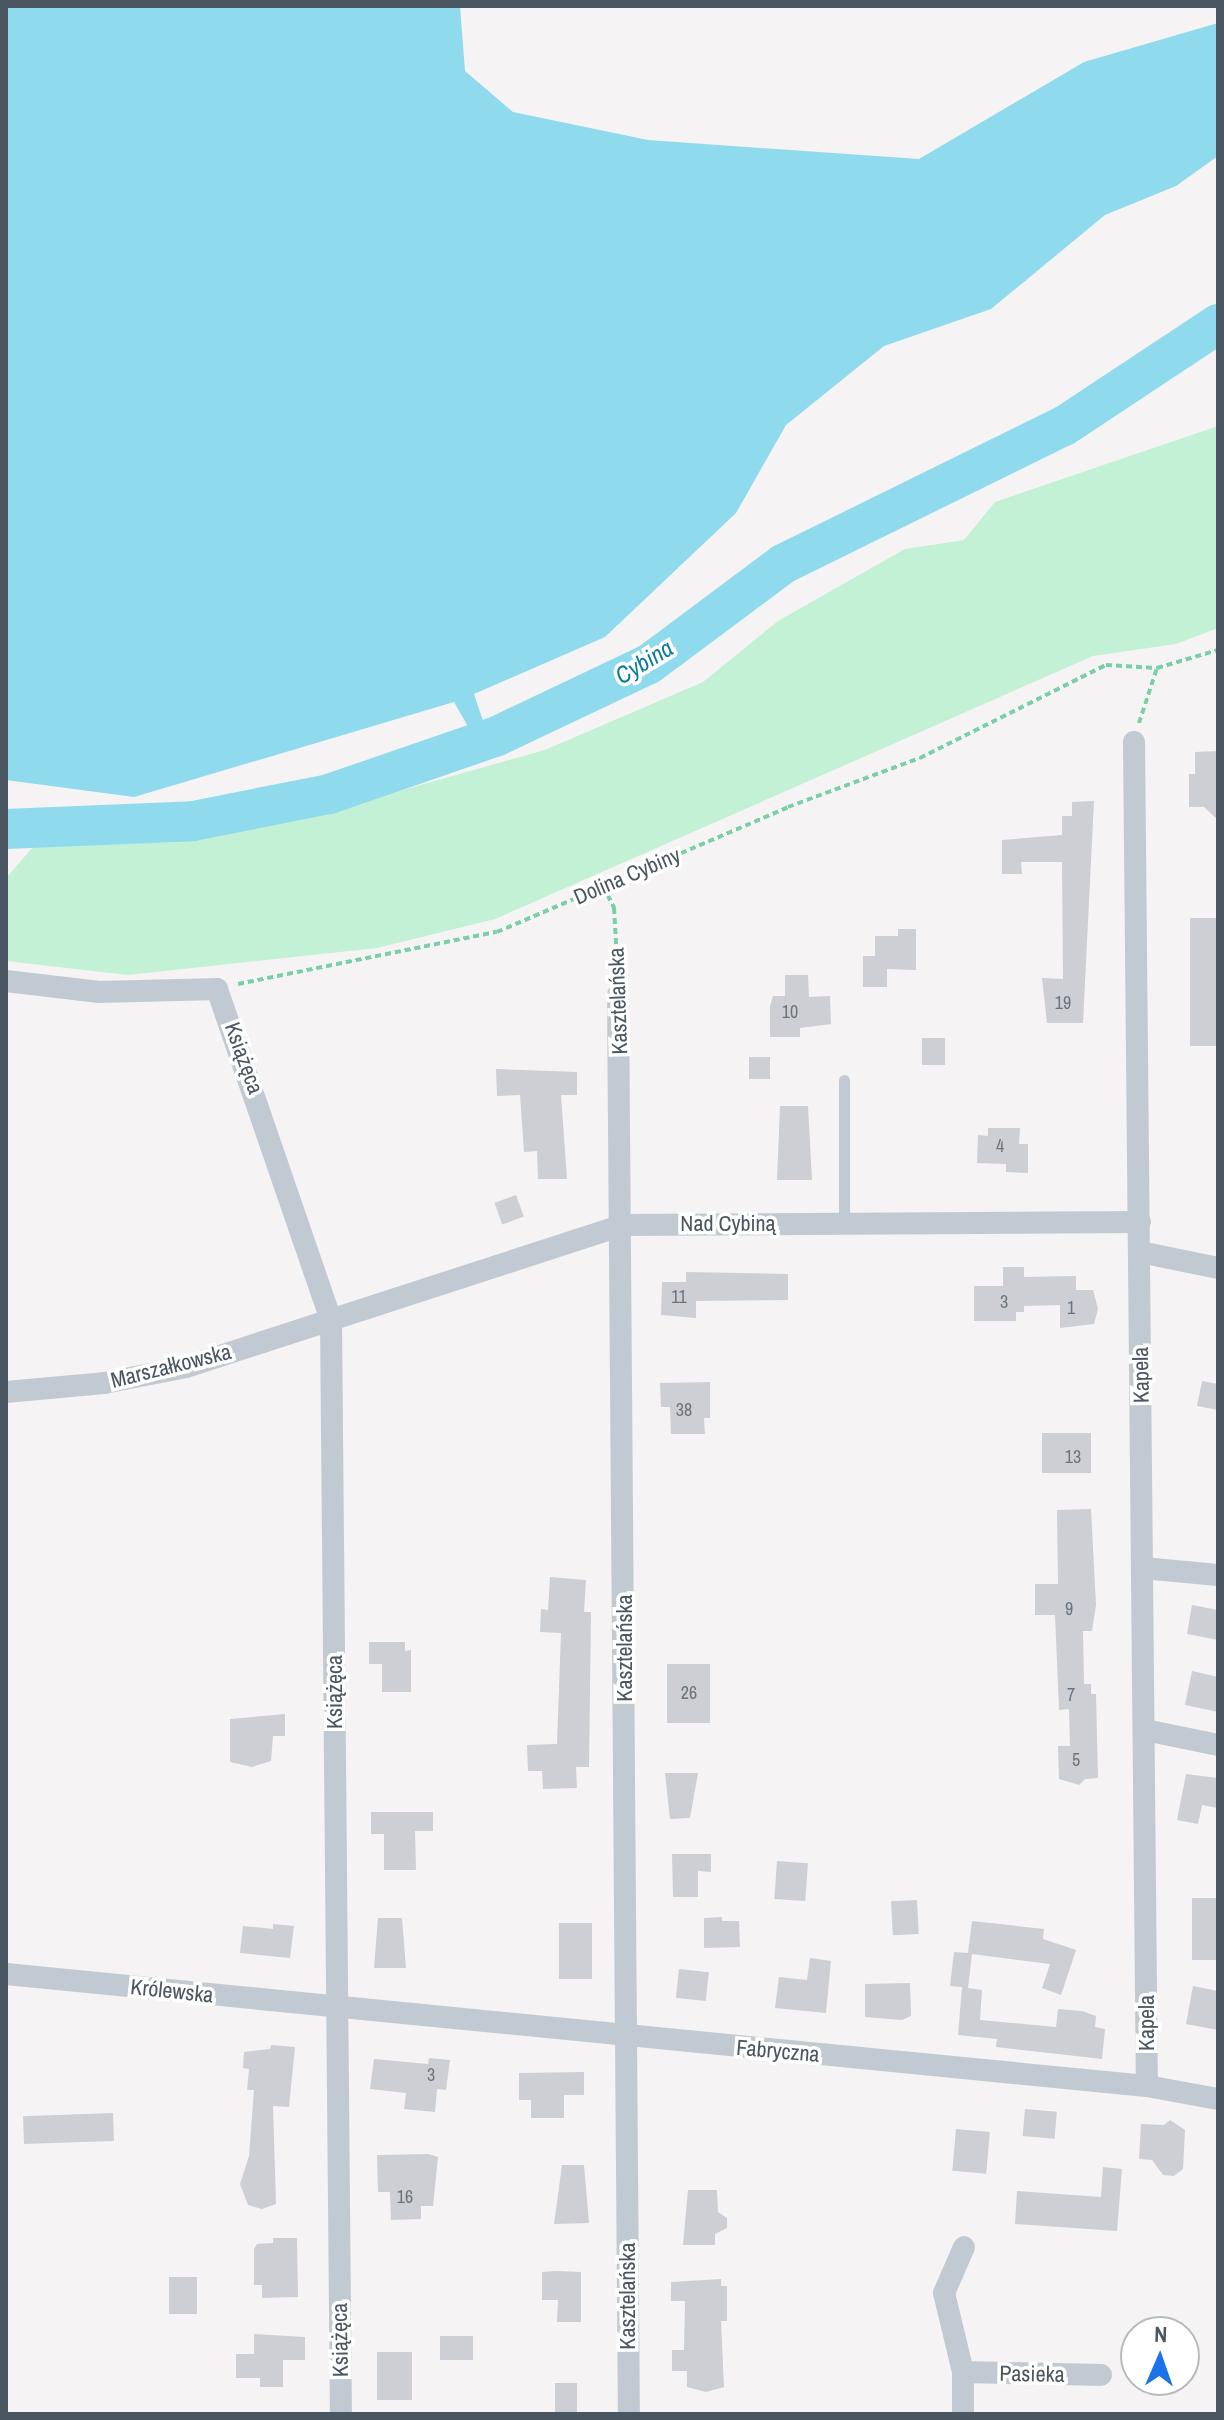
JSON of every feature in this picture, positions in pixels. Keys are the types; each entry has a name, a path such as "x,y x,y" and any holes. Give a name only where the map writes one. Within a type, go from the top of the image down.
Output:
{"street":[{"name":"Kapela","path":"1134,742 1147,2086"},
{"path":"6,981 99,992 217,989"},
{"name":"Książęca","path":"217,989 331,1320 341,2414"},
{"name":"Kasztelańska","path":"618,995 629,2037 629,2414"},
{"name":"Nad Cybiną","path":"331,1320 622,1225 1140,1222"},
{"path":"1140,1252 1218,1268"},
{"name":"Marszałkowska","path":"6,1392 104,1383 186,1367 331,1320"},
{"path":"1143,1568 1218,1575"},
{"path":"1145,1730 1218,1745"},
{"name":"Królewska","path":"6,1974 337,2007"},
{"name":"Fabryczna","path":"337,2007 1147,2086 1218,2099"},
{"path":"963,2414 963,2372 944,2293 964,2247"},
{"name":"Pasieka","path":"963,2372 1101,2375"}],"lane":[{"path":"844,1080 844,1223"}],"path":[{"name":"Dolina Cybiny","path":"217,989 497,932 920,758 1106,665 1157,668 1218,650"},
{"path":"1134,742 1157,668"},
{"name":"Kasztelańska","path":"603,886 614,908 618,995"}],"green space":[{"path":"1218,426 1218,628 1176,644 1093,656 495,919 377,948 128,975 6,961 6,878 33,847 289,822 545,750 703,682 778,621 905,549 964,540 995,502"}],"water":[{"path":"6,6 460,6 465,71 513,112 648,140 919,159 1084,62 1218,23 1218,156 1176,186 1105,215 991,309 884,346 786,425 736,513 605,637 474,694 484,724 470,730 454,702 134,797 6,780"}],"building":[{"path":"1218,751 1218,820 1204,807 1189,807 1189,774 1195,774 1195,752"},
{"path":"1094,801 1083,1023 1047,1023 1042,978 1063,979 1062,862 1021,862 1022,874 1002,874 1002,840 1062,835 1062,816 1072,816 1072,802"},
{"path":"1190,918 1218,918 1218,1046 1190,1046"},
{"path":"898,929 916,929 916,970 887,969 887,987 863,987 863,956 875,956 875,936 898,936"},
{"path":"785,975 808,975 809,997 830,996 831,1024 800,1028 800,1037 770,1037 770,1006 773,996 785,996"},
{"path":"922,1038 945,1038 945,1065 922,1065"},
{"path":"749,1057 770,1057 770,1079 749,1079"},
{"path":"496,1069 577,1072 577,1095 561,1095 567,1179 538,1179 537,1151 524,1152 520,1095 497,1096"},
{"path":"780,1106 808,1106 812,1180 777,1180"},
{"path":"988,1128 1020,1128 1019,1144 1028,1144 1028,1173 1006,1172 1006,1164 977,1163 978,1135 988,1136"},
{"path":"516,1195 524,1217 502,1224 494,1203"},
{"path":"1003,1267 1024,1267 1024,1277 1076,1276 1076,1290 1093,1290 1098,1309 1094,1324 1060,1328 1060,1305 1024,1306 1024,1312 1016,1312 1016,1321 974,1321 974,1286 1003,1286"},
{"path":"686,1272 788,1274 788,1300 696,1301 696,1318 661,1315 662,1282 686,1282"},
{"path":"1202,1381 1218,1384 1218,1410 1197,1406"},
{"path":"710,1382 710,1418 704,1418 705,1434 671,1434 670,1407 661,1407 660,1383"},
{"path":"1042,1433 1091,1433 1091,1473 1042,1473"},
{"path":"1091,1509 1096,1605 1092,1631 1083,1631 1084,1684 1091,1684 1091,1694 1096,1694 1098,1778 1085,1779 1079,1785 1059,1779 1058,1746 1070,1746 1069,1709 1059,1710 1055,1615 1035,1615 1035,1584 1058,1584 1057,1510"},
{"path":"550,1577 586,1580 584,1612 591,1612 589,1767 576,1767 577,1788 543,1789 542,1771 528,1771 527,1745 557,1744 561,1633 540,1632 541,1609 548,1610"},
{"path":"1192,1605 1218,1610 1218,1640 1187,1634"},
{"path":"369,1642 405,1642 405,1651 411,1650 411,1692 382,1692 382,1664 369,1664"},
{"path":"667,1664 710,1664 710,1723 667,1723"},
{"path":"1192,1671 1218,1677 1218,1712 1185,1705"},
{"path":"285,1714 285,1736 273,1736 271,1761 252,1767 230,1762 230,1719"},
{"path":"665,1773 698,1773 690,1818 670,1819"},
{"path":"1186,1774 1218,1778 1218,1808 1202,1805 1198,1824 1177,1820"},
{"path":"371,1812 433,1812 433,1831 415,1831 416,1870 384,1870 384,1834 371,1834"},
{"path":"672,1854 711,1854 711,1872 698,1871 698,1897 673,1897"},
{"path":"777,1861 808,1863 805,1901 774,1899"},
{"path":"1192,1898 1217,1898 1217,1960 1192,1960"},
{"path":"917,1900 919,1934 893,1935 891,1901"},
{"path":"722,1917 722,1921 739,1921 740,1947 704,1948 704,1918"},
{"path":"378,1918 402,1918 406,1968 374,1968"},
{"path":"972,1921 1044,1929 1043,1939 1076,1950 1061,1995 1042,1988 1050,1964 972,1954 968,1988 982,1990 980,2020 1056,2027 1058,2009 1082,2011 1096,2016 1095,2027 1105,2029 1102,2059 996,2047 997,2039 958,2035 962,1987 950,1986 954,1952 968,1953"},
{"path":"559,1923 592,1923 592,1979 559,1979"},
{"path":"273,1924 294,1926 290,1958 240,1953 243,1926 273,1929"},
{"path":"810,1958 831,1961 826,2013 775,2008 779,1977 807,1980"},
{"path":"679,1969 709,1972 706,2001 676,1998"},
{"path":"910,1983 911,2016 902,2020 865,2017 865,1984"},
{"path":"1193,1986 1218,1991 1218,2030 1186,2024"},
{"path":"271,2045 295,2047 289,2107 273,2106 276,2204 262,2209 248,2205 240,2184 249,2156 254,2090 247,2090 249,2069 243,2068 244,2052 270,2049"},
{"path":"429,2058 450,2060 446,2090 437,2089 435,2112 404,2109 406,2093 370,2089 374,2059 428,2064"},
{"path":"584,2072 584,2095 564,2095 564,2118 531,2118 531,2100 519,2100 519,2073"},
{"path":"1025,2109 1057,2112 1055,2139 1023,2136"},
{"path":"113,2113 114,2141 24,2144 23,2116"},
{"path":"1170,2120 1185,2130 1183,2169 1174,2176 1163,2175 1152,2160 1139,2159 1141,2124 1164,2125"},
{"path":"956,2129 990,2132 986,2174 952,2171"},
{"path":"428,2154 438,2157 433,2206 421,2206 421,2219 391,2220 390,2192 378,2192 377,2155"},
{"path":"562,2165 584,2165 589,2223 554,2224"},
{"path":"1103,2167 1122,2169 1117,2231 1015,2224 1017,2191 1101,2197"},
{"path":"688,2190 717,2190 718,2212 727,2218 727,2228 715,2234 715,2245 683,2245"},
{"path":"273,2238 297,2238 298,2297 262,2298 262,2285 254,2285 254,2249 257,2244 273,2243"},
{"path":"542,2272 581,2272 581,2322 557,2322 558,2300 542,2300"},
{"path":"169,2277 197,2277 197,2314 169,2314"},
{"path":"721,2279 721,2286 727,2286 727,2321 721,2321 724,2387 706,2392 687,2387 687,2371 672,2371 672,2350 684,2350 685,2301 671,2301 671,2282"},
{"path":"254,2334 305,2337 305,2360 283,2360 283,2387 260,2387 260,2378 236,2378 236,2354 254,2354"},
{"path":"440,2336 473,2336 473,2360 440,2360"},
{"path":"377,2352 412,2352 412,2400 377,2400"},
{"path":"555,2383 577,2383 577,2414 555,2414"}],"waterway":[{"name":"Cybina","path":"6,829 193,821 329,794 495,737 649,664 783,564 1064,426 1218,324"}]}
